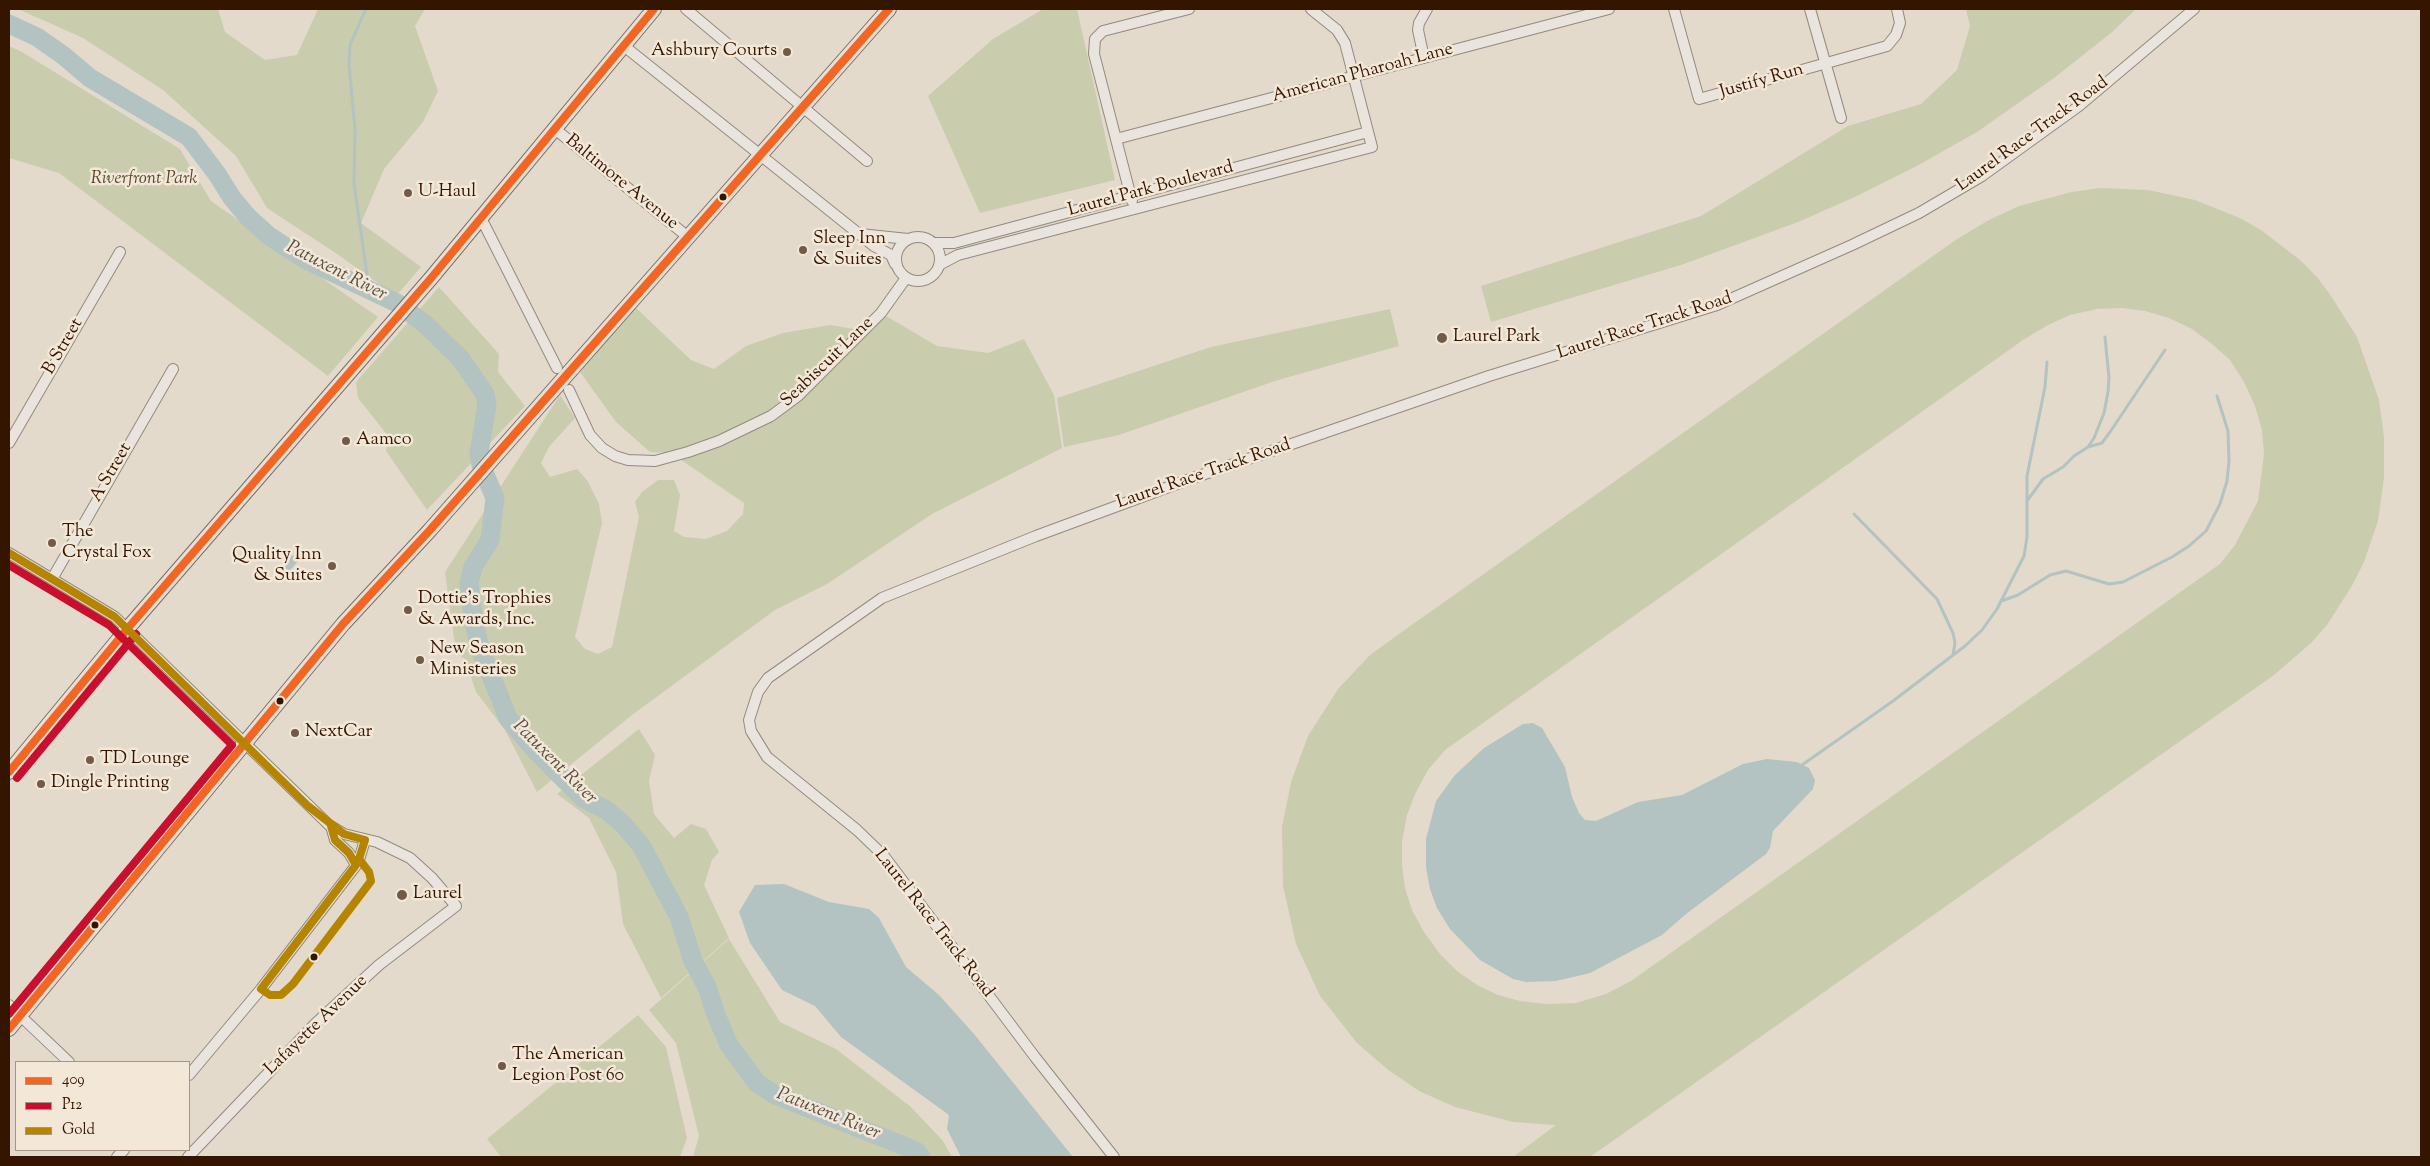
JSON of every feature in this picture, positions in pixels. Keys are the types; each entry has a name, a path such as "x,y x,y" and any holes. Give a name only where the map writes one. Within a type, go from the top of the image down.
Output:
{"main road":[{"path":"9,772 128,628 432,277 654,9"},
{"path":"9,1029 246,744 343,624 430,530 889,9"}],"street":[{"path":"686,9 867,161"},
{"path":"1134,209 1094,54 1095,40 1103,31 1189,9"},
{"path":"1312,9 1342,36 1368,132"},
{"path":"1424,58 1418,30 1419,23 1427,9"},
{"name":"American Pharoah Lane","path":"1116,139 1609,9"},
{"name":"Justify Run","path":"1674,9 1699,100 1887,46 1896,35 1900,23 1897,9"},
{"path":"1810,9 1841,118"},
{"name":"Laurel Race Track Road","path":"1114,1157 1035,1057 884,856 857,830 766,758 751,731 749,720 758,692 768,678 882,598 1036,536 1193,478 1489,376 1716,306 1836,253 1919,213 1982,176 2079,106 2194,9"},
{"path":"624,46 874,246 891,254 898,271 906,278"},
{"name":"Baltimore Avenue","path":"555,129 688,237"},
{"name":"Laurel Park Boulevard","path":"860,234 908,239 922,237 933,243 954,243 1368,132 1372,147 958,255 939,265 936,272 924,281 917,282 906,278"},
{"path":"480,218 557,368"},
{"path":"896,264 897,249 908,239"},
{"path":"933,243 938,251 939,265"},
{"name":"B Street","path":"9,443 120,252"},
{"name":"Seabiscuit Lane","path":"568,390 590,435 602,448 615,456 628,460 655,461 688,452 719,441 771,416 798,396 881,313 906,278"},
{"name":"A Street","path":"52,579 173,369"},
{"path":"11,558 102,607 128,628 331,826 344,834 365,840 356,865 261,989 190,1074"},
{"path":"331,826 335,840 349,853 356,865"},
{"name":"Lafayette Avenue","path":"190,1156 315,1024 379,965 456,906 432,878 410,858 390,847 365,840"},
{"path":"9,1005 68,1061"}],"green space":[{"path":"18,9 218,9 225,32 265,60 297,55 318,9 425,9 415,26 438,91 423,122 384,169 361,223 421,267 396,296 267,208 236,156 163,90 83,38"},
{"path":"1043,9 1077,9 1115,180 980,213 928,96 993,39"},
{"path":"1966,9 2136,9 2111,33 2054,78 1977,132 1915,167 1857,196 1798,222 1684,264 1491,322 1481,286 1701,216 1848,126 1921,104 1957,70 1970,26"},
{"name":"Riverfront Park","path":"9,46 22,52 180,149 211,201 378,317 328,376 59,173 9,158"},
{"path":"2100,188 2148,190 2195,200 2240,218 2261,230 2300,260 2317,277 2331,296 2357,337 2379,400 2384,437 2384,477 2378,521 2364,562 2353,584 2327,625 2311,643 2274,675 1590,1157 1513,1157 1556,1125 1513,1122 1455,1107 1419,1091 1387,1069 1357,1043 1320,996 1296,944 1283,886 1282,827 1291,782 1308,736 1338,689 1370,655 1399,634 1957,239 1989,220 2019,206 2072,192","holes":["2121,308 2145,311 2169,318 2192,329 2212,344 2230,360 2244,382 2255,406 2262,430 2264,454 2258,501 2235,545 2220,564 1631,981 1606,994 1576,1003 1546,1004 1520,1001 1498,995 1477,985 1457,971 1440,954 1424,932 1412,910 1405,888 1402,865 1402,841 1407,815 1416,792 1428,770 1445,750 2023,340 2048,325 2070,315 2097,309"]},
{"path":"439,287 499,354 498,372 525,406 427,510 386,451 388,436 358,398 356,382"},
{"path":"635,307 691,360 714,369 746,346 783,333 830,325 854,329 881,313 937,346 988,353 1024,339 1054,395 1062,448 932,514 827,584 775,610 632,715 537,792 505,730 476,692 465,659 456,653 445,572 560,395 575,418 549,447 541,463 550,477 577,469 587,480 599,504 602,523 575,637 585,649 598,654 612,647 639,517 635,502 642,492 658,480 674,480 680,495 674,531 684,537 706,539 727,531 743,514 744,503 671,453 650,452 616,422 580,372"},
{"path":"1390,309 1399,346 1278,380 1119,435 1064,447 1057,398 1211,347"},
{"path":"639,729 655,755 649,781 654,814 674,838 691,824 706,829 719,852 712,860 704,885 729,938 661,998 623,924 616,872 589,818 557,794"},
{"path":"729,939 780,1022 836,1049 911,1107 943,1141 952,1157 693,1157 699,1136 676,1043 649,1010"},
{"path":"638,1015 666,1047 687,1138 680,1157 501,1157 487,1139"}],"shaded area":[{"path":"292,555 299,560 287,574 280,568"},
{"path":"1533,723 1542,728 1565,767 1572,797 1579,813 1585,820 1596,821 1638,802 1682,795 1743,764 1767,759 1797,762 1809,768 1815,780 1813,789 1773,831 1770,848 1766,854 1686,914 1662,935 1590,973 1556,981 1526,982 1513,979 1480,960 1450,929 1437,908 1430,889 1426,867 1426,839 1436,801 1455,775 1484,748 1523,724"},
{"path":"784,884 829,902 869,909 879,918 906,967 939,995 974,1034 1073,1157 961,1157 947,1129 949,1115 841,1037 815,1006 782,990 750,943 739,912 755,885"}],"waterway":[{"path":"366,9 350,45 349,65 355,129 354,184 369,289"},
{"name":"Patuxent River","path":"9,24 37,37 90,78 189,137 217,174 232,198 248,217 269,236 306,260 397,303 425,324 460,358 485,394 487,405 479,453 481,465 495,498 490,540 473,567 469,583 474,624 481,651 508,718 536,751 583,798 606,810 621,822 641,845 679,917 693,961 707,987 716,1015 729,1045 757,1083 775,1095 904,1146 917,1152 921,1157"},
{"path":"2027,501 2043,479 2063,467 2074,456 2088,447 2094,438 2104,413 2108,392 2109,378 2105,337"},
{"path":"2088,447 2102,443 2165,350"},
{"path":"1802,765 1893,701 1965,646 1982,630 1997,609 2024,556 2027,537 2027,476 2045,387 2047,362"},
{"path":"2001,601 2018,595 2050,575 2066,571 2109,584 2123,582 2172,557 2189,546 2206,531 2220,504 2227,481 2229,461 2228,431 2217,396"},
{"path":"1854,514 1937,599 1953,633 1955,643 1953,655"}],"transit line":[{"name":"409","path":"9,772 128,628 432,277 654,9"},
{"name":"409","path":"9,1029 343,624 430,530 889,9"},
{"name":"Gold","path":"9,553 115,617 308,806 344,834 365,840 359,859 369,872 371,881 293,984 281,995 270,995 261,989 356,865 349,853 335,840 331,826"},
{"name":"P12","path":"9,565 109,625 232,745 9,1014"},
{"name":"P12","path":"17,778 136,634"}],"place":[{"name":"Ashbury Courts","path":"787,52"},
{"name":"U-Haul","path":"408,193"},
{"name":"Sleep Inn & Suites","path":"803,250"},
{"name":"Laurel Park","path":"1442,338"},
{"name":"Aamco","path":"346,441"},
{"name":"The Crystal Fox","path":"52,543"},
{"name":"Quality Inn & Suites","path":"332,566"},
{"name":"Dottie’s Trophies & Awards, Inc.","path":"408,610"},
{"name":"New Season Ministeries","path":"420,660"},
{"name":"NextCar","path":"295,733"},
{"name":"TD Lounge","path":"90,760"},
{"name":"Dingle Printing","path":"41,784"},
{"name":"Laurel","path":"402,895"},
{"name":"The American Legion Post 60","path":"502,1066"}]}
